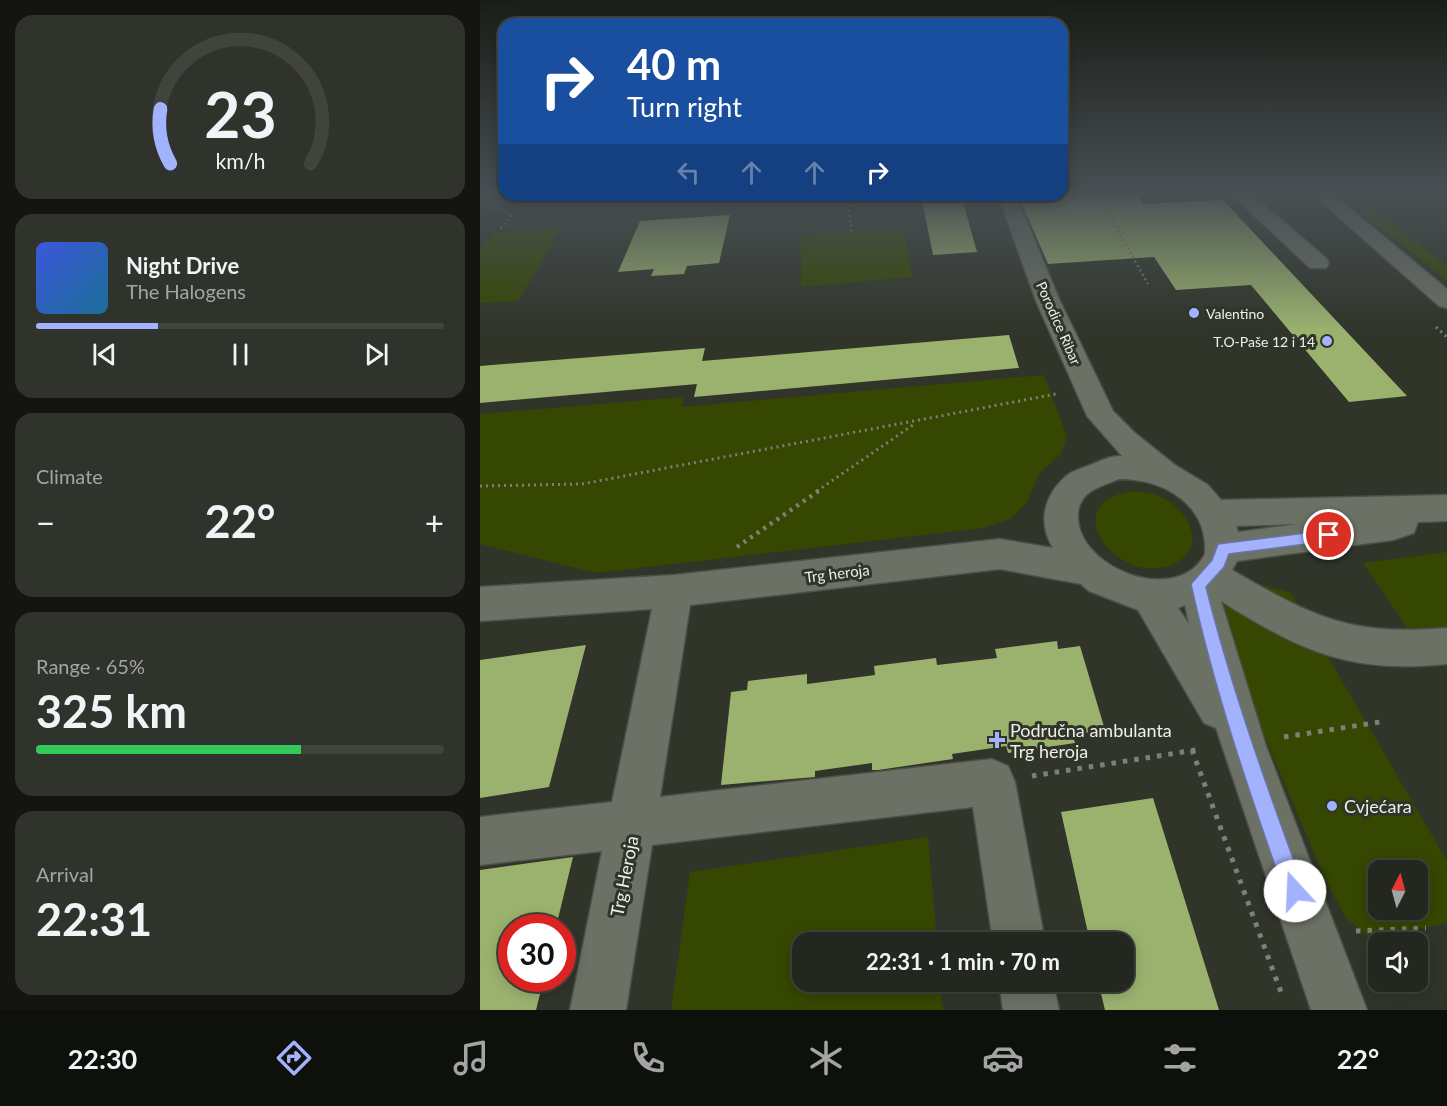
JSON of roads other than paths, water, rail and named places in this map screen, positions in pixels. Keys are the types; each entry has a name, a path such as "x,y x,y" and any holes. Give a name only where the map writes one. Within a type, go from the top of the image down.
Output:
{"street":[{"name":"Porodice Ribar","path":"1023,238 1048,301 1103,419 1124,441 1165,474"},
{"path":"1290,238 1318,263"},
{"path":"1373,238 1447,302"},
{"name":"Porodice Ribar","path":"1096,472 1105,442 1103,419"},
{"path":"1339,1010 1241,743 1213,646 1210,569 1221,530 1214,513 1188,487 1165,474 1135,467 1116,467 1082,478 1070,490 1062,504 1060,529 1069,551 1083,568 1107,584 1150,596 1184,591 1210,569 1393,526 1442,509"},
{"path":"1214,513 1378,507 1442,509"},
{"name":"Trg heroja","path":"480,604 674,591 999,554 1060,529"},
{"name":"Trg heroja","path":"999,554 1083,568"},
{"path":"1210,569 1289,623 1329,641 1368,648 1408,651 1447,646"},
{"path":"674,591 634,824 992,782 1017,932"},
{"path":"1150,596 1241,743"},
{"name":"Trg Heroja","path":"480,841 634,824 598,1010"},
{"path":"1028,992 1031,1010"}],"place":[{"name":"Valentino","path":"1194,313"},
{"name":"T.O-Paše 12 i 14","path":"1327,341"},
{"name":"Područna ambulanta Trg heroja","path":"997,740"},
{"name":"Cvjećara","path":"1332,806"}]}
